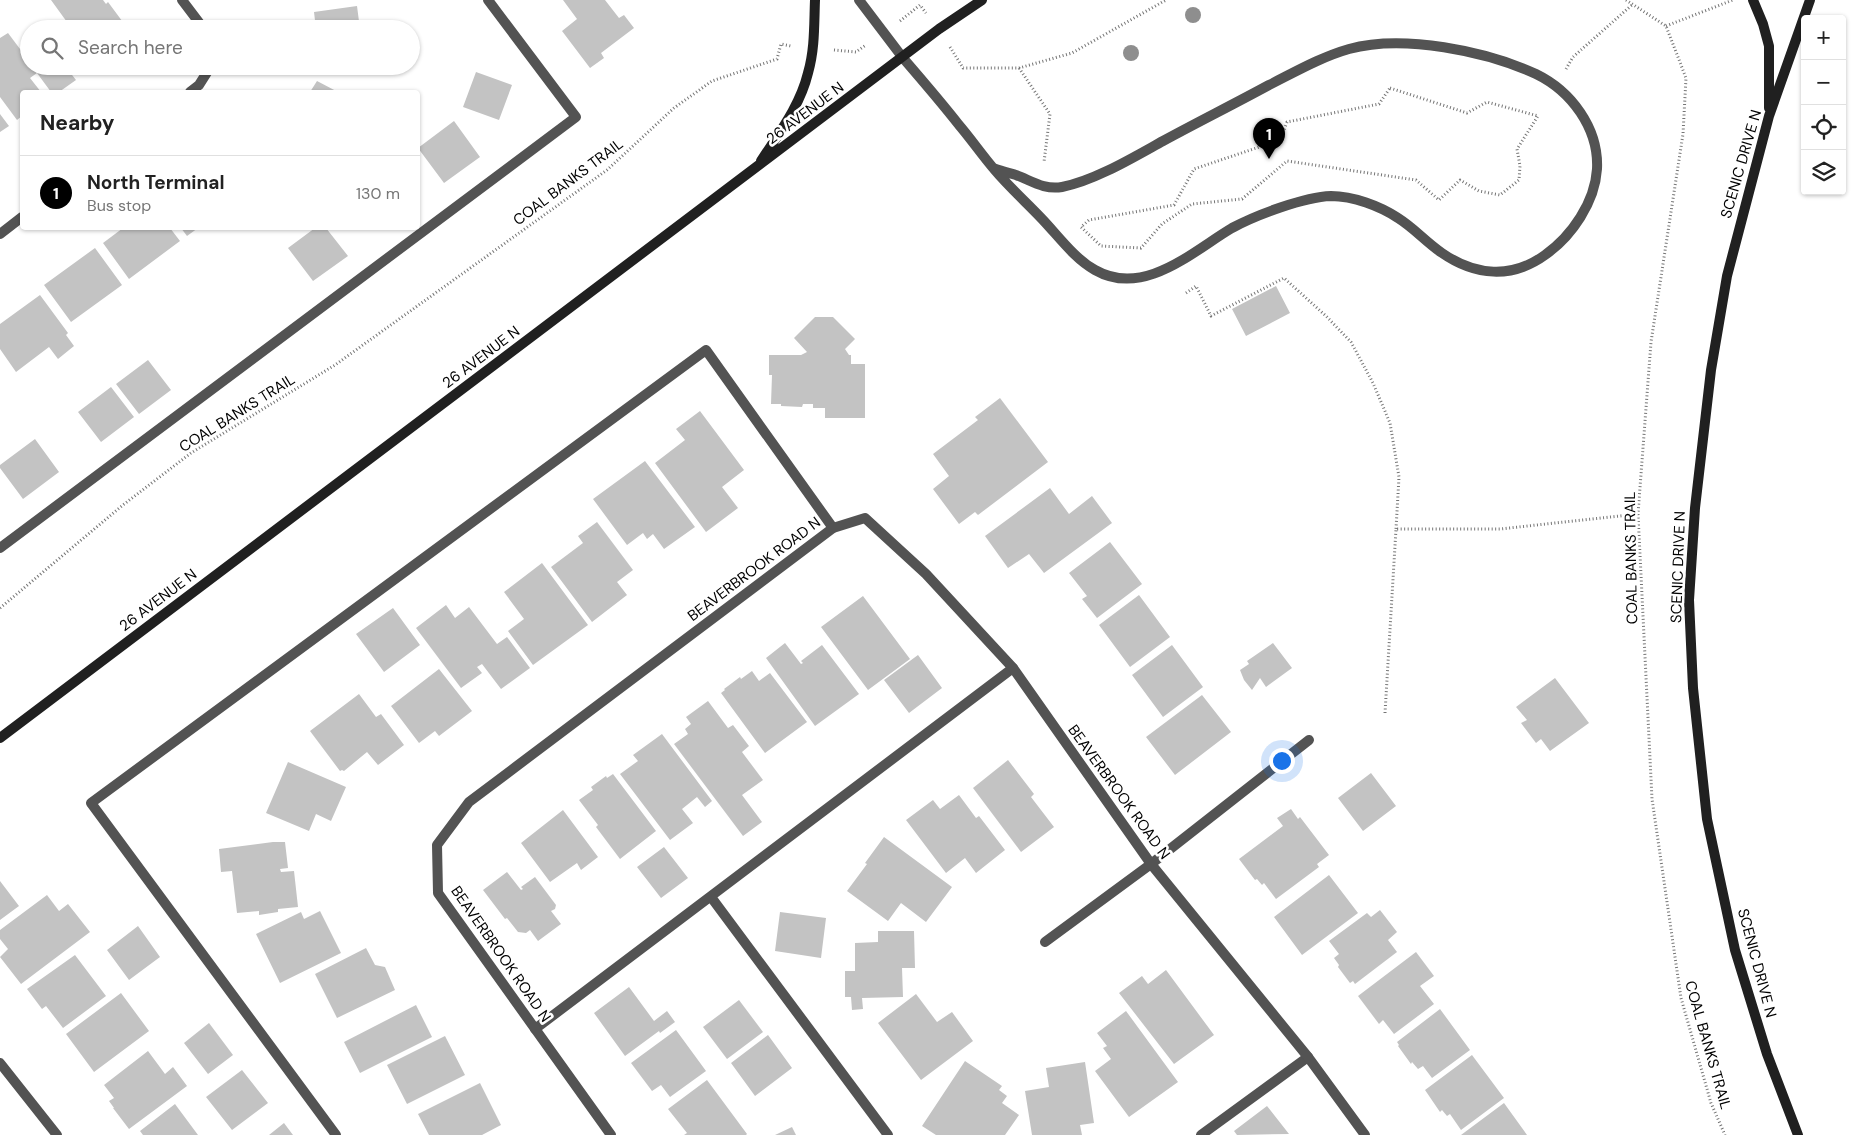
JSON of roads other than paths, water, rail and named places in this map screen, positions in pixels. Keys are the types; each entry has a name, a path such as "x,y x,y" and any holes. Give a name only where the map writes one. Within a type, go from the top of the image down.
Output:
{"main road":[{"path":"757,168 794,110 808,74 813,48 815,0"},
{"name":"26 AVENUE N","path":"0,738 939,29 982,0"},
{"path":"1754,0 1769,46 1769,116"},
{"name":"SCENIC DRIVE N","path":"1798,1135 1767,1054 1735,950 1706,819 1693,688 1689,600 1695,508 1711,370 1723,295 1747,195 1769,116 1810,0"}],"street":[{"path":"182,0 197,20"},
{"path":"0,548 576,117 488,0"},
{"path":"859,0 903,58 994,168 1080,258 1096,270 1114,276 1131,278 1159,273 1238,225 1290,205 1332,196 1346,198 1379,208 1408,224 1443,254 1470,268 1498,272 1512,271 1544,256 1557,246 1578,221 1596,182 1597,156 1589,128 1576,106 1562,90 1540,76 1508,63 1482,56 1429,46 1391,43 1351,48 1332,55 1279,80 1124,162 1090,178 1063,187 1045,187 994,168"},
{"path":"193,90 199,86 206,75"},
{"path":"0,234 20,219"},
{"path":"336,1135 91,803 706,350 834,528"},
{"name":"BEAVERBROOK ROAD N","path":"611,1135 438,893 437,845 469,802 834,528 866,518 926,574 1013,668 1151,864 1308,1057 1364,1135"},
{"path":"535,1029 1013,668"},
{"path":"1045,942 1151,864 1309,740"},
{"path":"711,897 888,1135"},
{"path":"1201,1135 1308,1057"},
{"path":"0,1064 52,1133"}],"place":[{"name":"North Terminal","path":"1269,159"}]}
